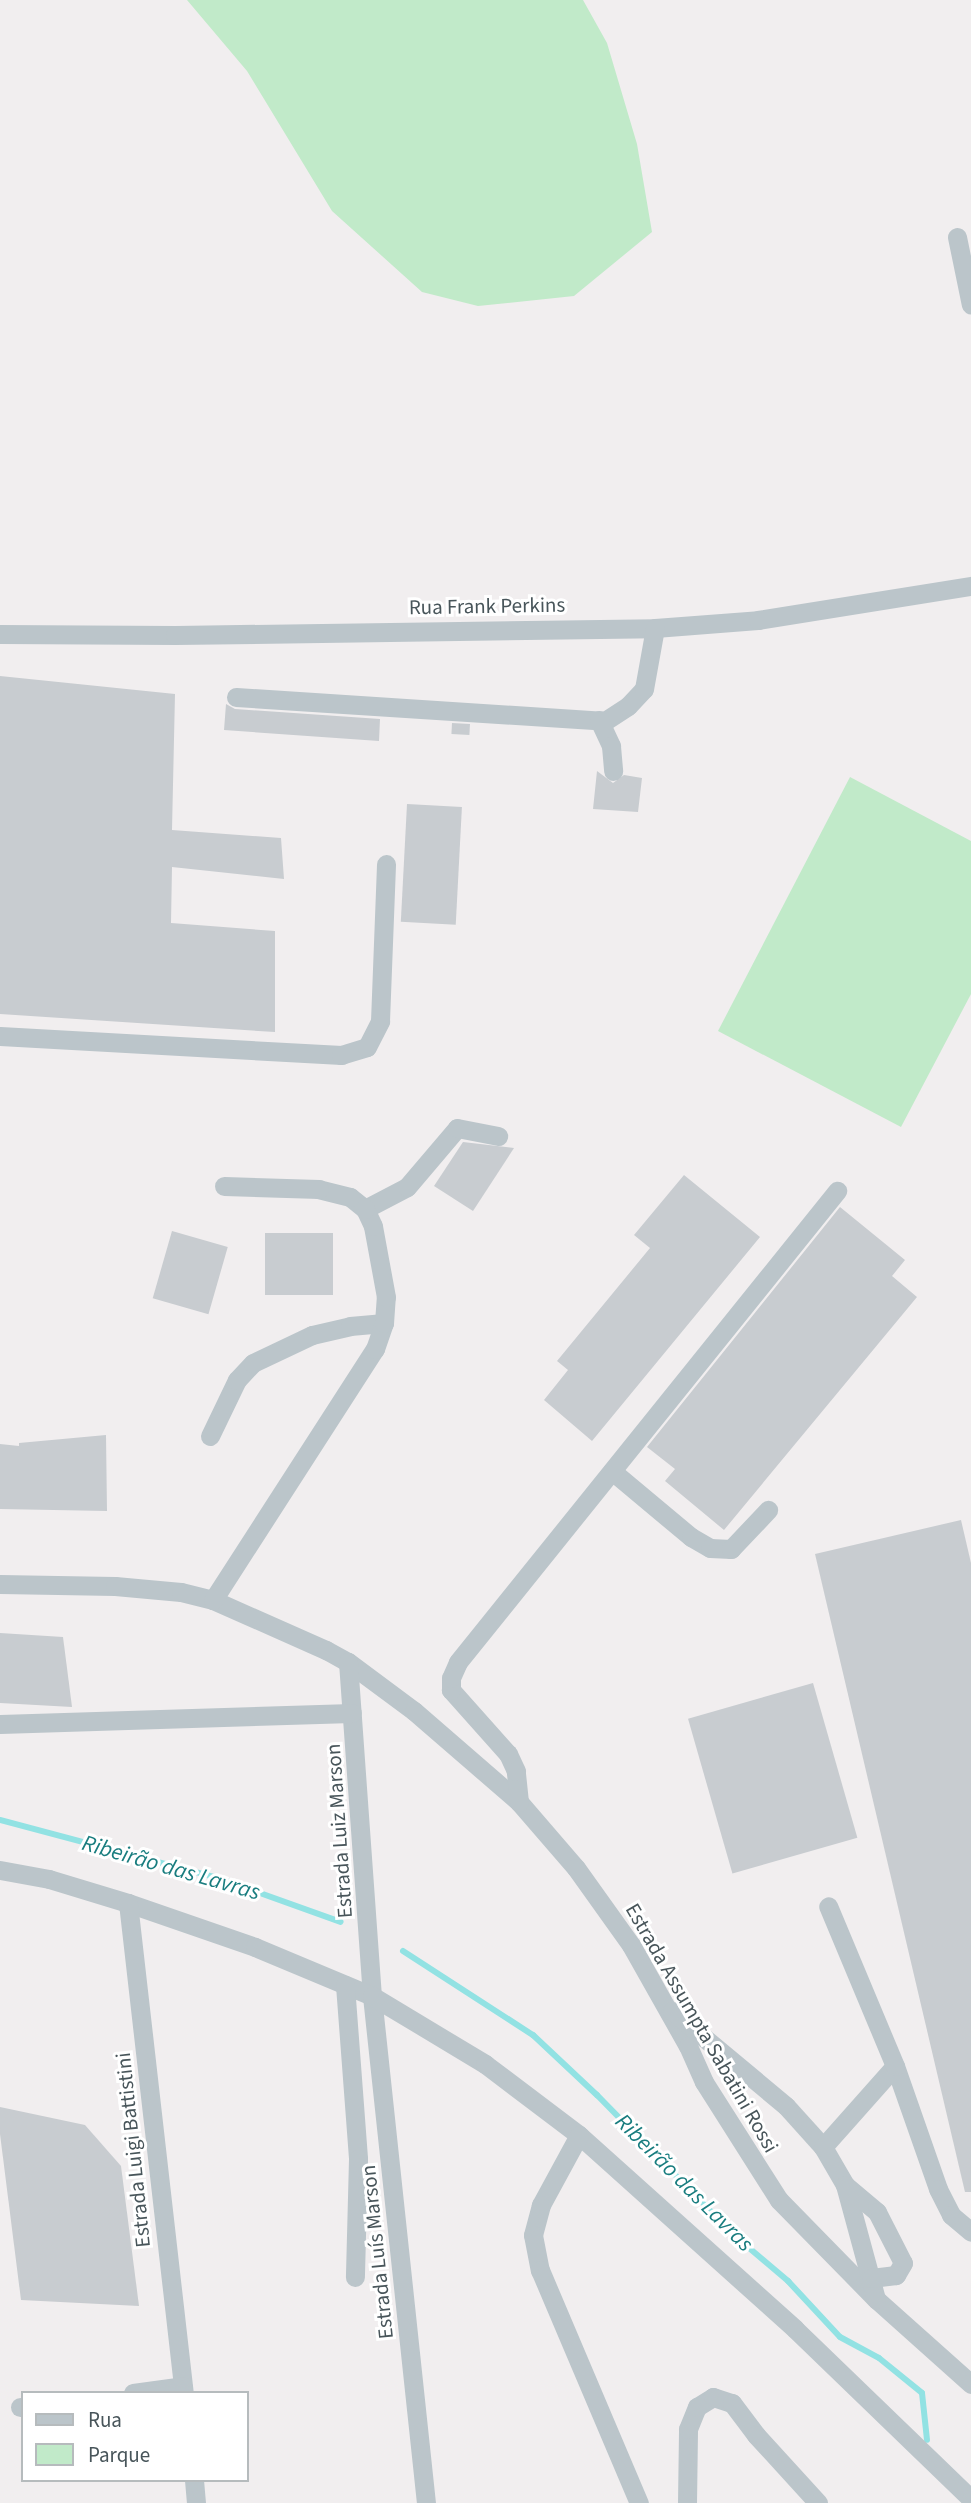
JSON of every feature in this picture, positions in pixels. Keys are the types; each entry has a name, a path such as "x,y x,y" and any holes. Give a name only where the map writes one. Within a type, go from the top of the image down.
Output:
{"street":[{"path":"957,237 971,305"},
{"name":"Rua Frank Perkins","path":"0,634 175,635 655,628 758,620 971,586"},
{"path":"236,697 605,720 628,706 644,689 655,628"},
{"path":"599,720 611,746 613,771"},
{"path":"0,1036 341,1055 367,1047 380,1021 386,864"},
{"path":"365,1209 407,1187 457,1128 498,1136"},
{"path":"213,1600 375,1349 384,1323 386,1297 382,1261 365,1209 350,1197 319,1189 224,1186"},
{"path":"519,1802 516,1771 508,1754 451,1690 451,1678 458,1662 837,1191"},
{"path":"209,1436 237,1380 253,1363 312,1335 350,1326 384,1323"},
{"path":"612,1471 691,1537 710,1548 731,1549 768,1510"},
{"name":"Estrada Assumpta Sabatini Rossi","path":"0,1584 115,1586 181,1592 213,1600 299,1636 348,1662 414,1711 519,1802 576,1868 631,1945 661,2003 688,2046 704,2082 779,2200 877,2300 971,2384"},
{"name":"Estrada Luiz Marson","path":"348,1662 372,1996"},
{"path":"0,1724 352,1713"},
{"path":"0,1870 49,1879 255,1947 372,1996 485,2064 579,2134 795,2329 969,2494"},
{"name":"Estrada Luigi Battistini","path":"128,1903 183,2390"},
{"path":"828,1906 895,2066 938,2189 951,2215 971,2232"},
{"path":"345,1985 358,2159 355,2277"},
{"name":"Estrada Luís Marson","path":"372,1996 426,2503"},
{"path":"661,2003 777,2098 823,2147 845,2185 877,2300"},
{"path":"823,2147 895,2066"},
{"path":"579,2134 541,2205 533,2235 540,2270 639,2503"},
{"path":"845,2185 877,2212 903,2263 896,2275 871,2278"},
{"path":"687,2503 688,2429 697,2407 713,2397 732,2403 756,2435 818,2503"},
{"path":"194,2482 196,2503"}],"green space":[{"path":"187,0 583,0 607,43 637,144 652,232 574,296 478,306 422,292 332,211 247,71"},
{"path":"850,777 971,841 971,994 901,1127 718,1031"}],"building":[{"path":"0,676 175,694 172,830 281,838 284,879 172,867 171,923 275,931 275,1032 0,1014"},
{"path":"226,704 235,709 380,719 379,741 224,730"},
{"path":"452,723 470,724 469,735 451,734"},
{"path":"597,771 613,783 624,775 642,778 638,812 593,809"},
{"path":"407,804 462,807 456,925 401,922"},
{"path":"463,1142 514,1148 473,1211 434,1186"},
{"path":"684,1175 760,1237 592,1441 544,1400 568,1370 557,1361 650,1248 634,1235"},
{"path":"840,1207 905,1260 892,1276 917,1297 724,1530 665,1481 675,1469 647,1447"},
{"path":"172,1231 228,1247 208,1314 153,1298"},
{"path":"265,1233 333,1233 333,1295 265,1295"},
{"path":"106,1435 107,1511 0,1509 0,1444 19,1446 19,1443"},
{"path":"961,1520 971,1563 971,2192 965,2192 815,1554"},
{"path":"0,1633 63,1637 72,1707 0,1703"},
{"path":"813,1683 857,1838 732,1874 688,1719"},
{"path":"0,2107 85,2125 121,2166 139,2306 21,2300 0,2134"}],"waterway":[{"name":"Ribeirão das Lavras","path":"0,1820 221,1879 341,1922"},
{"name":"Ribeirão das Lavras","path":"403,1951 533,2035 597,2095 735,2236 788,2281 840,2337 879,2358 922,2393 927,2440"}]}
